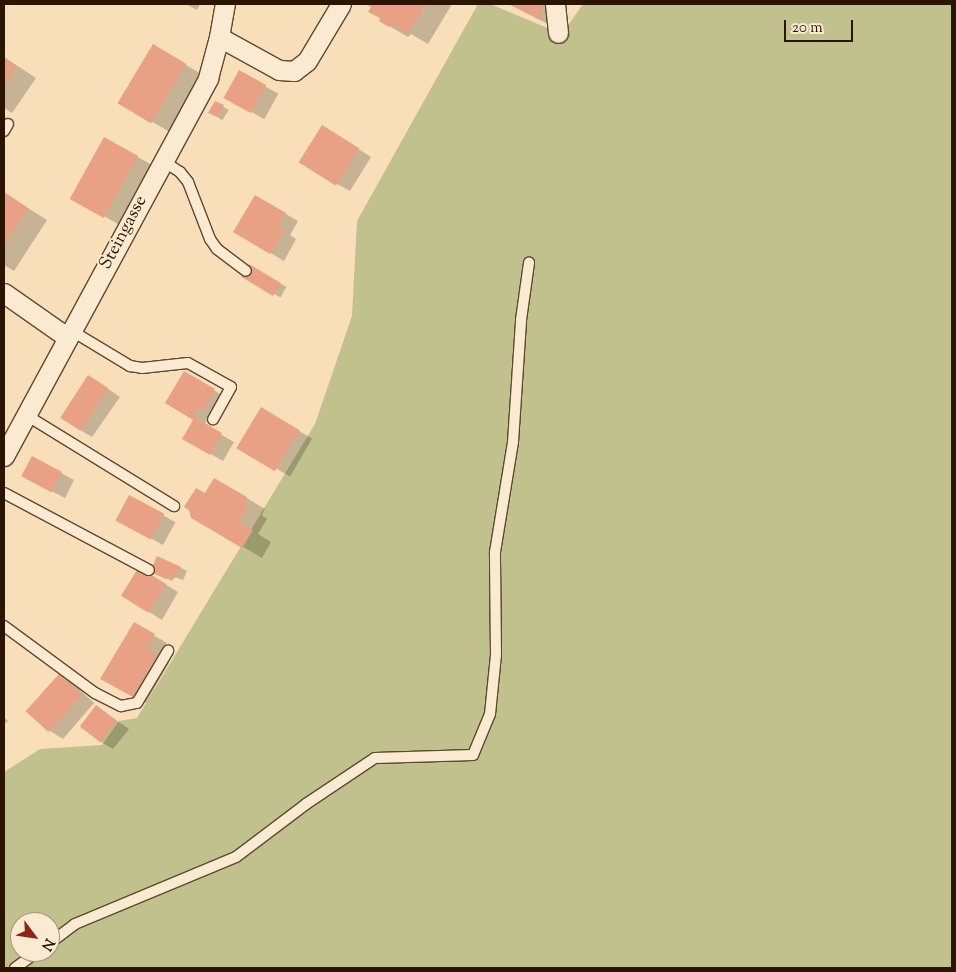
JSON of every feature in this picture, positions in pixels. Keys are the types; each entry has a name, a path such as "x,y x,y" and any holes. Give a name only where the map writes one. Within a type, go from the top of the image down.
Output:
{"street":[{"name":"Steingasse","path":"4,456 208,78 219,37 225,4"},
{"path":"219,37 279,70 294,70 307,61 341,4"},
{"path":"555,4 558,33"},
{"path":"4,294 70,334"}],"lane":[{"path":"163,162 180,172 188,182 210,239 218,249 246,271"},
{"path":"60,935 75,924 236,857 306,804 375,758 473,756 490,714 496,655 495,552 512,442 521,320 529,263"},
{"path":"70,334 130,366 142,368 188,363 231,387 213,419"},
{"path":"26,416 174,506"},
{"path":"4,493 149,570"},
{"path":"4,626 95,693 120,706 137,703 168,651"}],"green space":[{"path":"478,4 490,4 562,34 583,4 952,4 952,968 4,968 4,772 40,749 102,745 119,721 137,718 315,424 352,316 357,221"}],"building":[{"path":"366,4 426,4 408,34 391,24 389,27 379,21 380,18 368,12 371,7"},
{"path":"508,4 543,4 541,20"},
{"path":"153,44 186,64 151,123 117,103"},
{"path":"4,57 17,67 4,86"},
{"path":"239,70 266,85 251,113 223,98"},
{"path":"215,101 224,105 217,117 208,113"},
{"path":"322,125 359,148 336,186 299,162"},
{"path":"104,137 138,156 104,218 70,199"},
{"path":"4,192 28,208 4,246"},
{"path":"255,195 286,213 278,226 285,230 270,254 233,232"},
{"path":"249,264 281,283 273,296 241,277"},
{"path":"184,371 215,389 203,411 198,408 193,416 222,433 210,455 182,439 193,420 165,403"},
{"path":"88,375 108,388 80,431 60,418"},
{"path":"261,407 300,430 275,471 236,448"},
{"path":"32,456 62,472 51,492 21,476"},
{"path":"214,478 247,497 244,503 249,507 239,522 253,530 242,548 191,518 189,510 184,507 196,488 205,493"},
{"path":"129,495 164,514 151,539 115,521"},
{"path":"157,556 181,567 176,578 168,574 166,579 150,572"},
{"path":"139,567 166,584 148,613 121,596"},
{"path":"134,622 155,634 147,649 157,655 133,697 100,679"},
{"path":"59,674 82,695 49,732 26,711"},
{"path":"96,705 117,721 101,742 80,727"}]}
